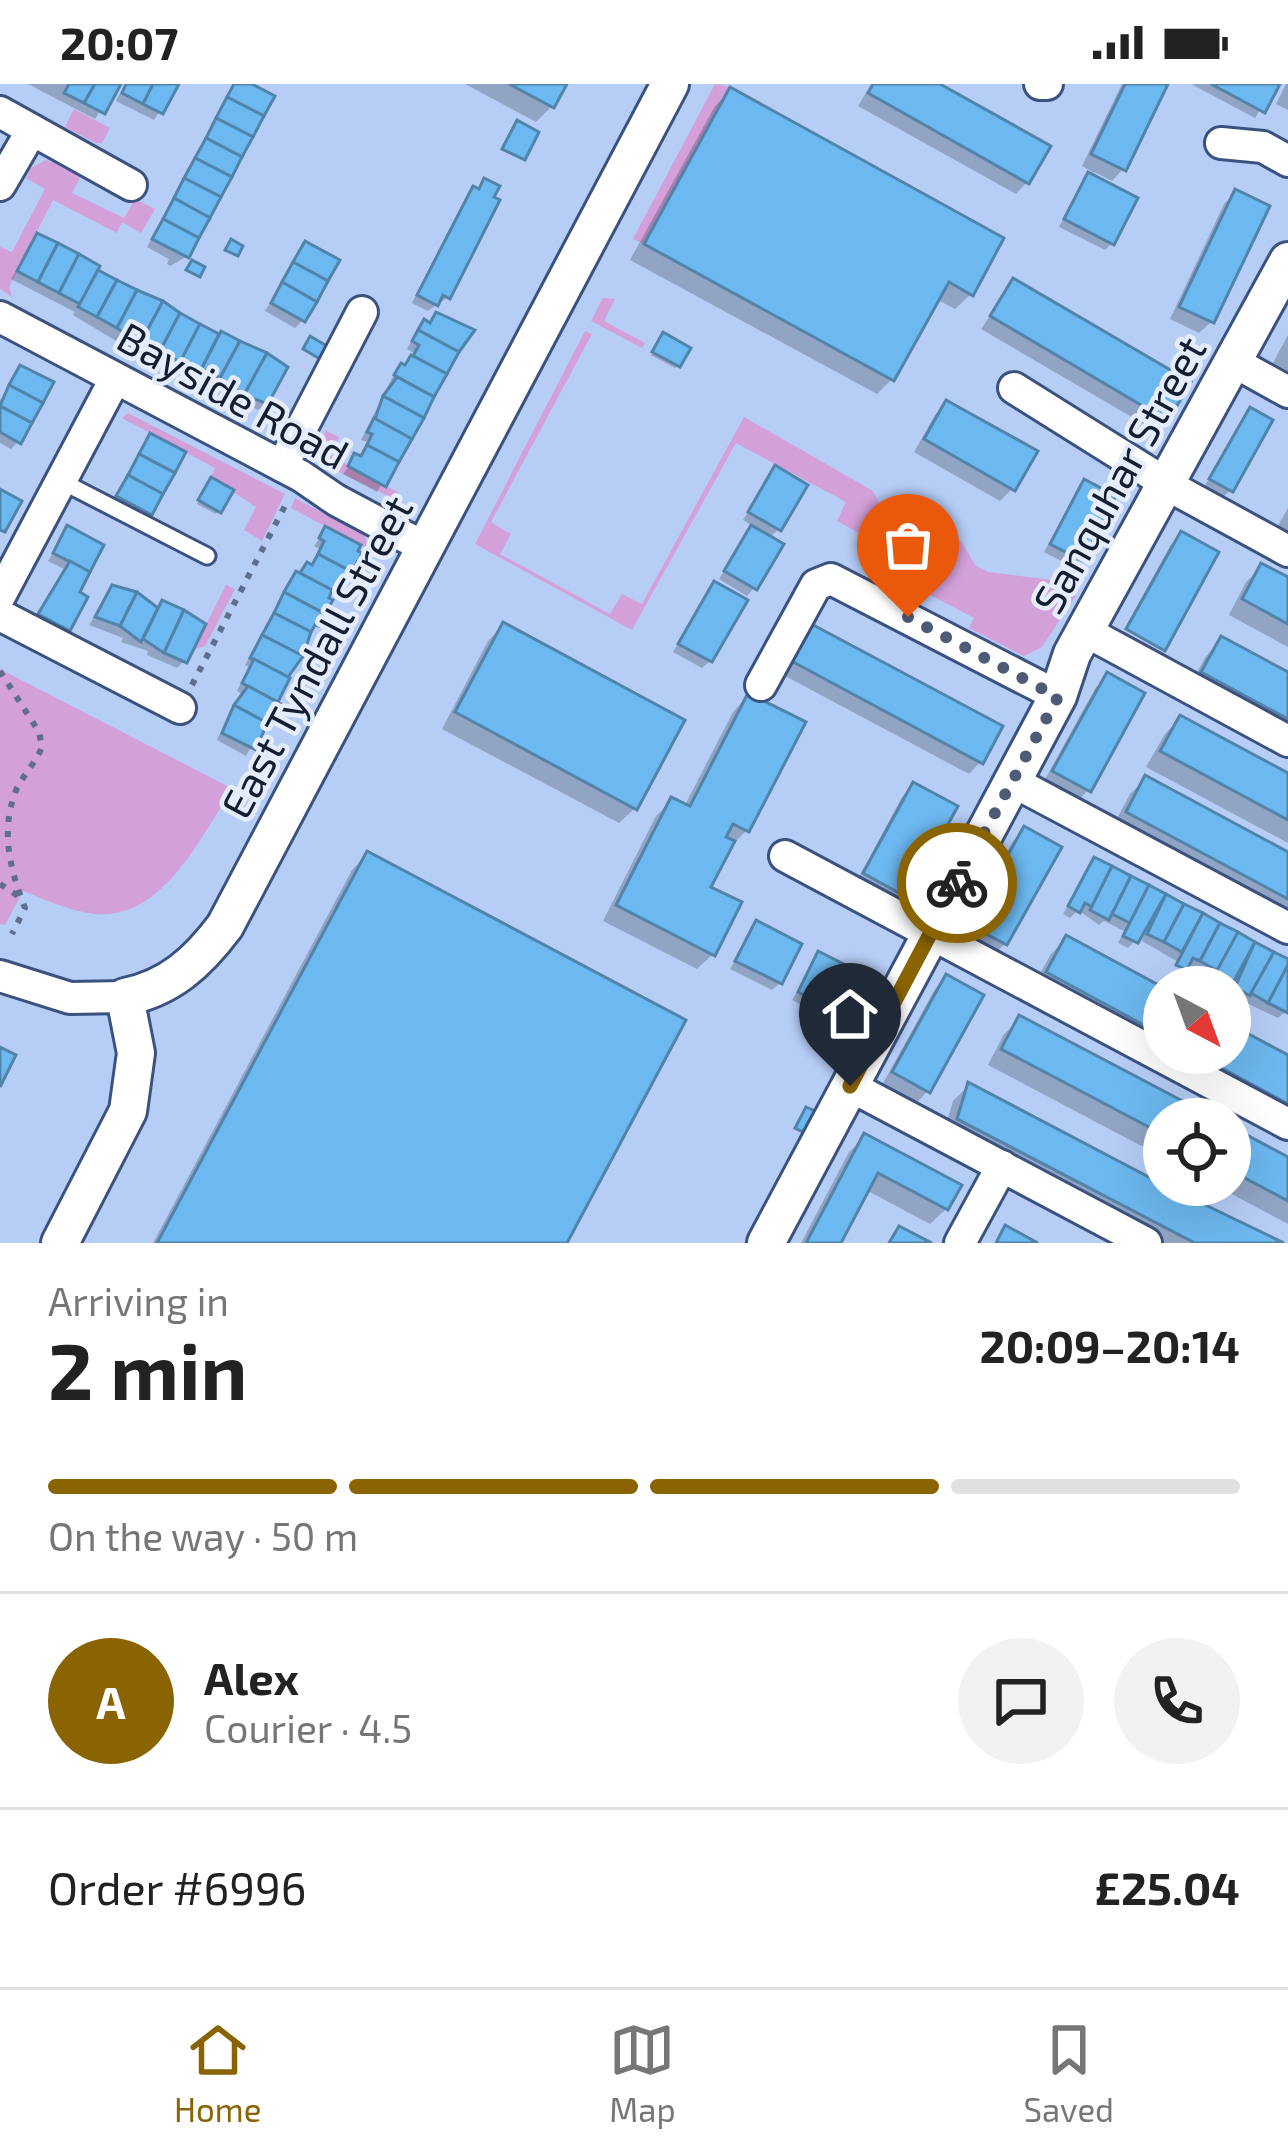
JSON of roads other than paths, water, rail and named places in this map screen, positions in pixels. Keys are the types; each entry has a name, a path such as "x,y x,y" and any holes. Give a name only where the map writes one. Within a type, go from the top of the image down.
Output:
{"street":[{"name":"East Tyndall Street","path":"125,997 174,979 208,950 225,926 670,84"},
{"path":"0,112 131,185"},
{"path":"0,185 32,130"},
{"path":"1221,143 1263,147 1288,161"},
{"name":"Sanquhar Street","path":"766,1243 1058,697 1072,654 1288,261"},
{"path":"292,471 362,312"},
{"name":"Bayside Road","path":"0,317 292,471 425,548"},
{"path":"1234,362 1288,392"},
{"path":"0,596 115,379"},
{"path":"1014,388 1288,551"},
{"path":"761,685 816,585 831,579 1058,697"},
{"path":"0,615 180,708"},
{"path":"1085,632 1288,741"},
{"path":"1012,781 1288,928"},
{"path":"785,856 1288,1124"},
{"path":"0,976 70,998 125,997 136,1053 128,1111 60,1243"},
{"path":"850,1086 1146,1243"},
{"path":"961,1243 1003,1166"}],"lane":[{"path":"61,481 207,556"}]}
